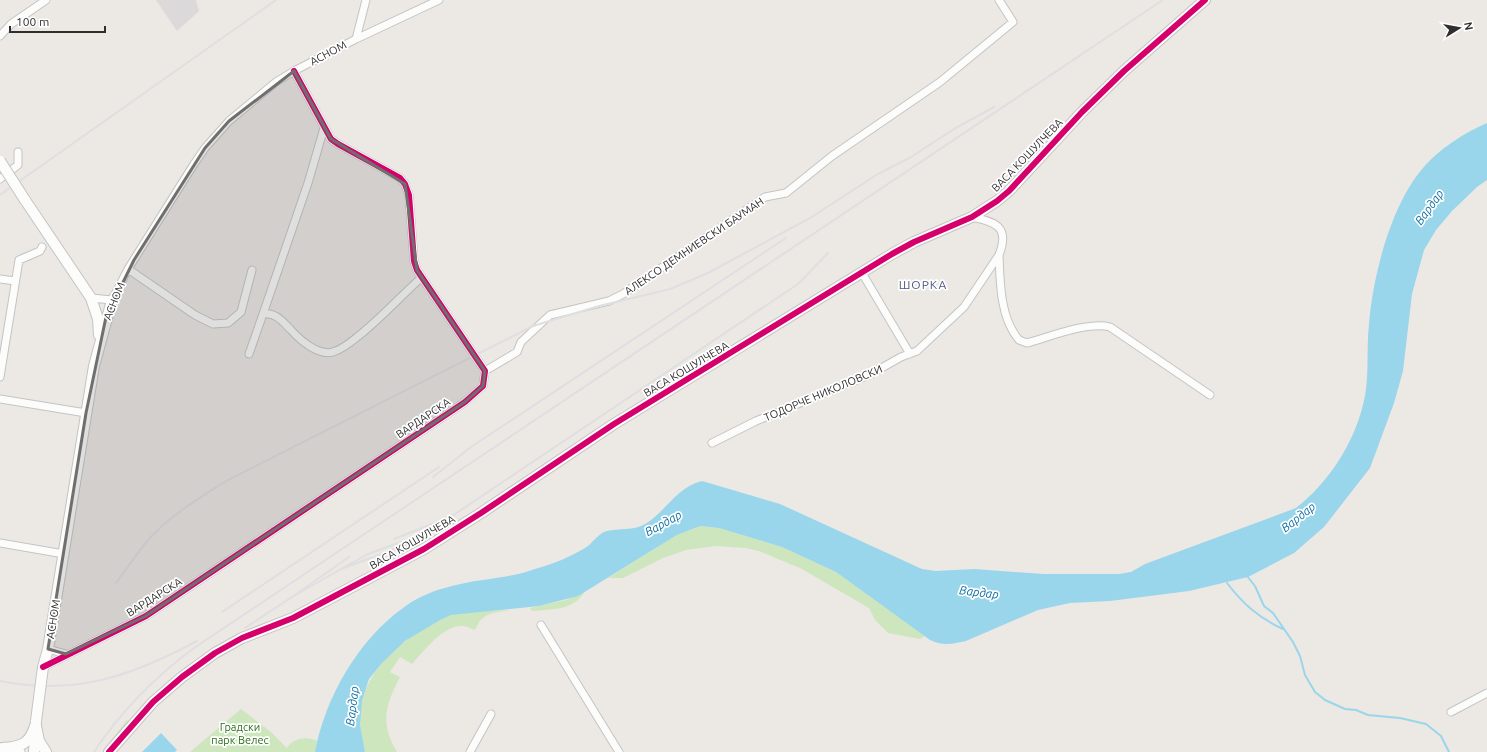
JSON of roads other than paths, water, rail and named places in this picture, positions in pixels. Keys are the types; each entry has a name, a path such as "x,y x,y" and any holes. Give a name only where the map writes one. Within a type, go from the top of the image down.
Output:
{"main road":[{"name":"ВАСА КОШУЛЧЕВА","path":"109,752 143,712 182,677 215,653 242,638 293,618 424,549 481,513 614,424 862,273 914,242 972,217 988,208 1009,191 1103,91 1205,0"},
{"path":"0,161 91,298 98,319 99,343"},
{"name":"АСНОМ","path":"34,752 43,667 48,649 86,413 99,343 112,300"},
{"path":"1,748 18,746 26,742 31,737 36,722"},
{"path":"36,722 39,741 46,752"}],"street":[{"path":"0,36 11,24 46,0"},
{"path":"356,39 366,0"},
{"name":"АСНОМ","path":"112,300 128,269 205,148 229,121 276,82 294,71 356,39 439,0"},
{"name":"АЛЕКСО ДЕМНИЕВСКИ БАУМАН","path":"485,371 517,352 521,342 550,315 609,301 623,294 765,197 786,193 832,156 940,82 1013,22 999,0"},
{"path":"294,71 331,139 400,178 405,184 408,195 414,261 422,277 485,371"},
{"path":"249,354 306,190 324,128"},
{"path":"0,179 18,165 18,152"},
{"name":"ТОДОРЧЕ НИКОЛОВСКИ","path":"712,442 756,421 831,392 910,354 925,344 964,307 999,255 1002,246 1002,236 998,226 993,221 972,217"},
{"path":"0,377 19,260 40,251 42,247"},
{"path":"999,255 1000,279 1005,310 1019,340 1027,343 1080,329 1105,325 1110,326 1210,395"},
{"path":"128,269 195,315 213,324 228,323 241,312 252,270"},
{"path":"862,273 910,354"},
{"path":"263,314 274,315 304,344 324,352 333,352 351,342 374,324 422,277"},
{"path":"0,279 15,281"},
{"path":"91,298 112,300"},
{"name":"ВАРДАРСКА","path":"43,667 66,654 146,616 465,402 483,386 485,371"},
{"path":"0,399 86,413"},
{"path":"0,544 64,554"},
{"path":"541,625 618,752"},
{"path":"48,649 66,654"},
{"path":"1451,712 1487,693"},
{"path":"470,752 491,714"},
{"path":"1,748 20,752"}],"water":[{"name":"Вардар","path":"1487,123 1487,180 1477,187 1452,211 1436,230 1424,250 1412,294 1403,371 1394,403 1370,468 1324,527 1294,553 1248,577 1189,591 1110,601 1070,603 1038,610 966,641 943,644 930,640 836,572 782,547 719,528 700,526 677,535 578,596 539,606 451,615 440,620 405,641 382,663 369,679 362,701 360,725 365,752 315,752 327,711 335,691 346,672 358,653 372,636 387,621 408,604 426,594 462,583 515,575 563,559 588,546 604,532 636,528 645,524 659,513 678,494 693,484 702,481 780,504 922,569 936,571 974,569 1044,574 1119,574 1131,572 1145,564 1296,508 1319,487 1329,475 1346,449 1359,420 1365,395 1371,305 1379,263 1393,221 1402,201 1412,183 1429,161 1444,148"},
{"path":"161,733 177,750 175,752 142,752"}],"waterway":[{"path":"1247,576 1255,586 1264,606 1273,613 1293,642 1300,656 1305,675 1315,692 1325,700 1345,709 1356,710 1368,715 1400,718 1426,724 1441,736 1449,752"},
{"path":"1227,583 1239,598 1252,610 1266,620 1283,629"}],"railway":[{"path":"0,195 276,0"},
{"path":"94,752 127,709 152,683 194,648 1163,0"},
{"path":"116,583 149,539 166,522 226,481 533,326 599,306 670,289 708,273 810,218 878,174 911,157 954,129 994,107"},
{"path":"433,477 471,447 786,238"},
{"path":"394,539 452,516 798,284 828,253"},
{"path":"222,612 439,467"},
{"path":"404,541 368,554 341,569 419,540"},
{"path":"341,569 292,597 349,557"},
{"path":"245,628 292,597"},
{"path":"0,681 27,685 53,686 102,680 149,664 197,641"}],"district":[{"name":"ШОРКА","path":"923,284"}],"park label":[{"name":"Градски парк Велес","path":"240,733"}]}
